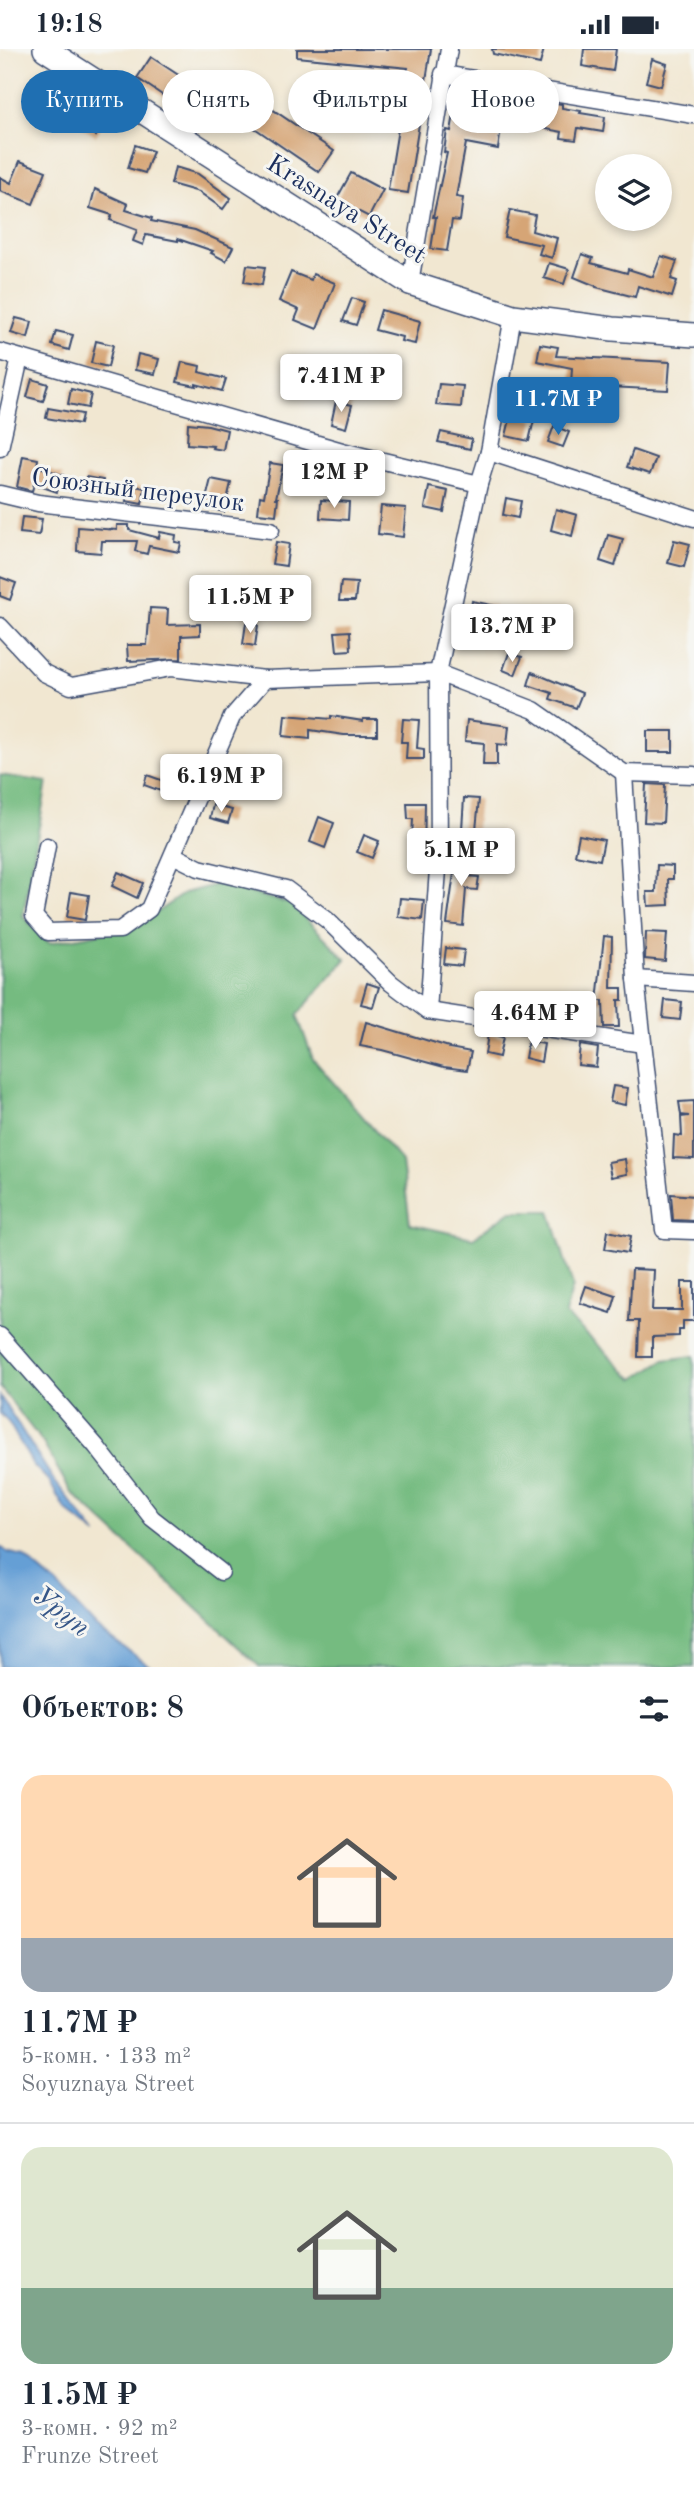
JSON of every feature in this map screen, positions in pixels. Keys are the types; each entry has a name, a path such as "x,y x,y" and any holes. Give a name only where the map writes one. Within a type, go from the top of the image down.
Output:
{"street":[{"name":"Krasnaya Street","path":"45,49 410,283 513,316 612,329 694,335"},
{"path":"410,283 449,49"},
{"path":"443,73 694,115"},
{"path":"428,1011 439,855 438,673 479,484 489,452 513,316"},
{"path":"0,352 342,451 479,484"},
{"name":"Союзный переулок","path":"0,447 20,358"},
{"path":"489,452 694,518"},
{"name":"Союзный переулок","path":"0,494 38,503 271,530"},
{"path":"0,626 44,673 71,686 171,668 265,679 438,673 534,710 624,773 694,775"},
{"path":"47,846 34,916 48,932 120,930 149,909 232,717 265,679"},
{"path":"624,773 636,979 664,1230 694,1231"},
{"path":"173,855 199,868 286,889 327,920 391,983 428,1011 643,1044"},
{"path":"636,979 694,983"},
{"path":"0,1336 96,1446 152,1518 221,1571"}],"green space":[{"path":"0,775 47,782 23,916 49,943 136,926 185,893 218,884 291,904 346,959 297,1015 313,1059 402,1162 410,1224 473,1238 511,1211 550,1211 573,1286 565,1314 634,1379 664,1360 694,1356 694,1667 260,1667 71,1492 43,1443 0,1387"}],"water":[{"path":"0,1396 53,1479 97,1535 65,1509 49,1481 33,1465 9,1423 0,1413"},
{"name":"Уруп","path":"0,1546 7,1552 23,1556 58,1586 96,1627 151,1667 0,1667"}],"building":[{"path":"297,49 431,49 428,70 297,57"},
{"path":"492,49 544,49 540,64 493,54"},
{"path":"584,49 616,49 613,71 582,66"},
{"path":"151,57 171,70 162,70 162,95 148,85 148,70 142,70"},
{"path":"652,59 667,64 661,86 646,82"},
{"path":"559,104 562,104 562,108 605,117 603,132 578,128 576,140 561,138 562,132 559,131"},
{"path":"274,110 288,120 288,133 307,133 334,151 319,172 262,133 274,133"},
{"path":"397,133 418,133 408,193 388,190"},
{"path":"447,133 500,133 498,149 466,143 456,197 463,198 460,221 452,220 447,251 431,249 436,217 433,217 447,153 444,152"},
{"path":"135,145 153,151 145,173 128,168"},
{"path":"20,161 46,171 33,204 0,191 0,177 11,183"},
{"path":"175,167 198,174 231,198 223,209 199,192 171,184"},
{"path":"351,173 383,190 369,217 336,200"},
{"path":"95,189 128,204 126,210 152,218 151,221 195,230 233,247 226,261 211,253 213,251 178,239 146,235 143,245 133,241 137,230 110,220 112,215 90,208"},
{"path":"510,210 535,215 532,231 557,238 552,258 539,254 542,245 504,237"},
{"path":"582,254 593,258 591,263 627,273 628,269 653,277 661,256 677,261 671,279 677,281 672,297 638,286 635,297 596,287 574,277"},
{"path":"549,263 569,269 564,284 544,278"},
{"path":"247,265 265,267 262,285 244,282"},
{"path":"291,272 311,280 313,274 335,283 317,329 295,320 299,310 279,301"},
{"path":"352,298 364,302 356,325 343,321"},
{"path":"381,310 420,321 415,344 401,341 402,337 375,330"},
{"path":"16,318 32,322 28,338 11,333"},
{"path":"56,331 73,335 69,350 52,345"},
{"path":"96,341 113,345 108,367 91,363"},
{"path":"540,344 558,347 556,356 670,362 668,390 571,385 572,368 537,361"},
{"path":"138,354 159,359 155,374 135,370"},
{"path":"182,362 200,366 199,372 226,379 222,391 177,382"},
{"path":"32,379 48,384 43,401 27,397"},
{"path":"439,384 463,386 461,407 436,405"},
{"path":"71,389 91,394 88,408 68,404"},
{"path":"336,401 352,405 346,428 331,424"},
{"path":"48,408 82,414 80,424 46,418"},
{"path":"511,415 534,420 529,441 506,436"},
{"path":"188,423 227,430 223,450 212,448 213,446 187,444"},
{"path":"554,426 569,432 563,447 548,442"},
{"path":"441,432 472,439 470,449 438,442"},
{"path":"633,450 656,458 650,474 627,467"},
{"path":"23,456 38,459 37,466 63,475 57,492 34,484 32,491 17,487"},
{"path":"270,463 283,465 276,498 276,515 258,513 260,496 264,497"},
{"path":"356,465 371,469 367,486 352,483"},
{"path":"86,477 103,480 100,494 83,491"},
{"path":"211,479 231,483 224,512 204,507"},
{"path":"130,485 145,488 142,504 126,501"},
{"path":"429,487 448,491 444,512 425,508"},
{"path":"506,498 521,501 518,518 503,515"},
{"path":"321,500 349,502 348,520 320,518"},
{"path":"381,506 406,508 403,537 378,534"},
{"path":"556,509 577,515 572,536 551,530"},
{"path":"22,517 42,519 39,535 20,533"},
{"path":"117,525 129,525 129,530 159,538 160,532 176,535 175,542 181,543 179,552 149,546 147,554 135,551 137,541 102,541 101,553 77,551 78,527 117,530"},
{"path":"608,535 623,539 615,566 600,561"},
{"path":"674,540 690,544 684,567 668,563"},
{"path":"276,542 289,544 286,566 272,564"},
{"path":"0,577 16,583 10,600 0,596"},
{"path":"341,582 357,583 355,601 339,601"},
{"path":"472,601 496,606 490,642 466,639"},
{"path":"150,608 168,609 167,625 200,624 200,635 181,636 181,659 128,661 127,645 147,645"},
{"path":"246,623 258,625 255,646 243,644"},
{"path":"350,631 351,650 337,651 335,632"},
{"path":"509,653 522,657 515,675 503,670"},
{"path":"532,672 582,693 576,708 550,699 552,693 528,685"},
{"path":"285,715 331,719 331,716 363,721 377,719 377,735 344,735 310,730 310,739 283,736"},
{"path":"403,719 419,720 417,748 424,749 424,759 406,759 407,742 401,742"},
{"path":"467,720 509,726 507,745 497,744 497,765 483,765 484,743 465,741"},
{"path":"647,731 673,731 673,752 647,752"},
{"path":"147,775 181,787 177,797 144,785"},
{"path":"646,784 665,785 663,823 644,822"},
{"path":"464,798 479,799 476,830 462,829"},
{"path":"407,803 425,803 424,857 411,856 413,819 408,819"},
{"path":"213,805 232,810 228,823 210,818"},
{"path":"319,817 334,823 325,848 310,842"},
{"path":"364,835 379,841 372,858 357,852"},
{"path":"579,835 604,840 600,860 575,855"},
{"path":"457,851 472,853 468,876 479,877 477,890 466,889 463,926 447,924"},
{"path":"657,865 673,866 673,879 668,879 669,905 648,906 647,892 656,892"},
{"path":"118,872 143,883 137,898 112,886"},
{"path":"71,892 89,895 85,920 67,917"},
{"path":"400,898 424,900 422,920 398,917"},
{"path":"646,932 667,933 665,961 645,959"},
{"path":"604,936 612,937 611,988 622,988 622,1000 618,1000 619,1027 604,1027 603,1001 597,1001"},
{"path":"446,948 464,950 462,966 444,964"},
{"path":"367,983 379,987 373,1007 361,1004"},
{"path":"665,1000 682,1002 680,1020 663,1018"},
{"path":"366,1022 449,1048 471,1052 467,1070 444,1067 360,1046"},
{"path":"488,1034 503,1037 499,1057 485,1054"},
{"path":"528,1041 544,1044 541,1062 525,1058"},
{"path":"580,1045 598,1048 596,1067 578,1065"},
{"path":"613,1086 628,1088 625,1105 610,1102"},
{"path":"694,1101 694,1159 673,1158 674,1135 682,1136 681,1117 689,1116 681,1115 679,1102"},
{"path":"625,1159 627,1174 611,1177 608,1162"},
{"path":"671,1194 694,1196 694,1221 673,1220"},
{"path":"608,1231 631,1236 628,1253 605,1249"},
{"path":"632,1269 654,1270 652,1310 682,1310 682,1282 694,1282 694,1321 683,1321 683,1330 679,1330 679,1336 652,1337 652,1357 638,1357 639,1321 629,1321"},
{"path":"586,1286 616,1296 611,1313 580,1303"}]}
